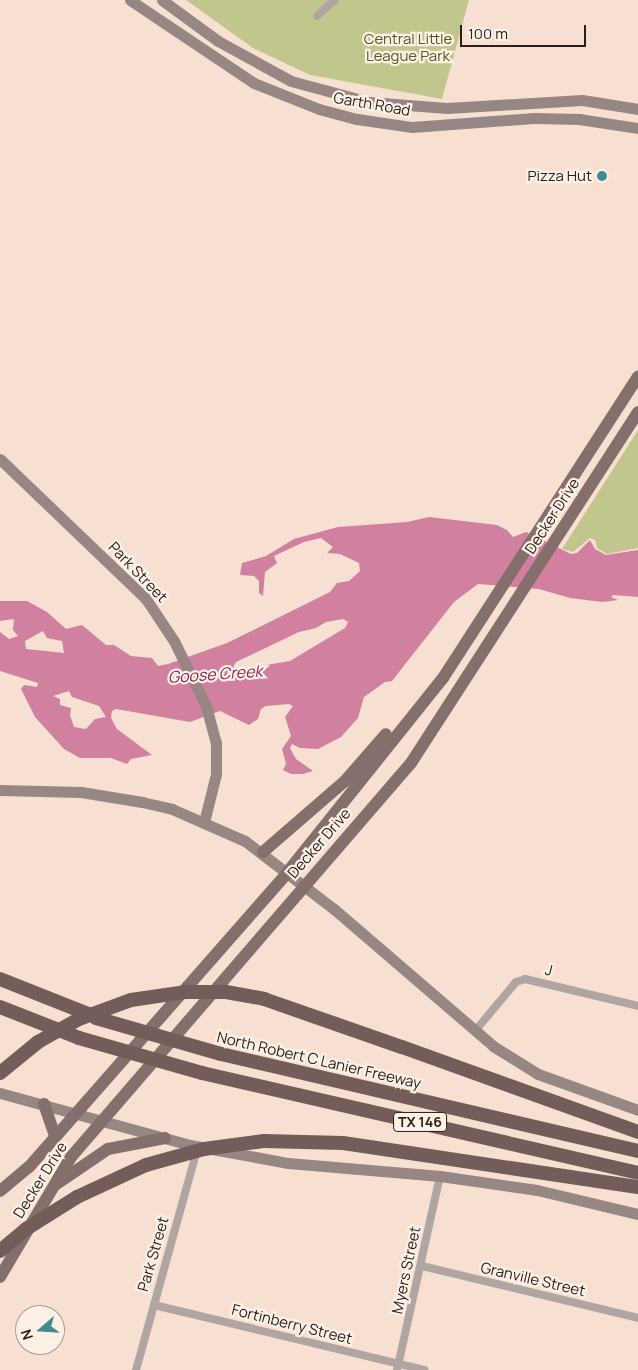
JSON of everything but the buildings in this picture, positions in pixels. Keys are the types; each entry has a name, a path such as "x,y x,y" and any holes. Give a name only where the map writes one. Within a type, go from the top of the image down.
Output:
{"highway":[{"path":"0,968 52,1001"},
{"name":"North Robert C Lanier Freeway","path":"0,979 96,1018 221,1054 638,1151"},
{"path":"0,1073 38,1042 79,1019 131,1000 186,992 226,992 264,999 638,1132"},
{"name":"TX 146","path":"0,1007 79,1038 202,1073 638,1173"},
{"path":"0,1251 26,1229 77,1197 146,1165 204,1149 249,1143 287,1140 343,1143 638,1187"}],"main road":[{"name":"Garth Road","path":"130,0 254,83 349,117 412,127 559,119 638,128"},
{"name":"Garth Road","path":"162,0 240,55 290,81 355,98 414,108 447,108 582,100 638,110"},
{"path":"230,68 240,55"},
{"path":"349,117 355,98"},
{"path":"559,100 559,119"},
{"path":"447,108 449,125"},
{"name":"Decker Drive","path":"0,1191 29,1167 74,1113 286,874 443,678 638,376"},
{"name":"Decker Drive","path":"0,1277 52,1186 71,1157 411,763 638,412"},
{"name":"Park Street","path":"0,459 146,598 174,641 206,706 213,729 216,774 204,822"},
{"path":"263,852 345,781 402,715 443,678"},
{"path":"0,790 81,792 116,796 172,810 204,822 263,852 286,874 303,886 493,1046 538,1074 638,1110"},
{"path":"0,1092 198,1146 288,1163 440,1176 537,1190 638,1214"},
{"path":"44,1104 55,1136"},
{"path":"52,1186 108,1149 165,1138"}],"street":[{"path":"317,16 335,0"},
{"name":"J","path":"475,1030 516,982 525,979 638,1006"},
{"name":"Park Street","path":"136,1370 198,1146"},
{"name":"Myers Street","path":"398,1367 422,1266 440,1176"},
{"name":"Granville Street","path":"422,1266 638,1318"},
{"name":"Fortinberry Street","path":"154,1305 398,1367 424,1370"}],"green space":[{"name":"Central Little League Park","path":"186,0 469,0 442,99 310,75 253,48"},
{"path":"638,430 638,548 607,554 597,548 595,540 590,538 573,552 562,549"}],"water":[{"name":"Goose Creek","path":"429,517 497,525 507,530 513,537 526,532 571,554 577,553 590,540 595,549 606,555 638,550 638,597 613,595 611,597 618,600 602,602 570,598 539,589 478,584 454,602 392,681 385,682 364,697 358,718 341,737 318,749 300,748 292,744 290,748 296,759 313,771 303,774 291,774 283,770 286,764 282,749 291,736 285,717 293,706 289,704 266,706 261,709 258,719 249,725 220,711 190,722 116,709 112,711 111,718 117,729 152,755 131,759 127,764 111,758 80,758 64,749 35,717 21,689 24,685 37,687 38,683 0,671 0,632 9,639 18,636 13,630 14,619 0,621 0,601 27,601 47,612 66,629 82,625 106,645 114,645 131,656 152,658 158,666 227,643 330,592 337,583 349,581 360,571 359,563 340,554 327,553 333,547 321,538 304,542 274,556 277,563 265,572 263,596 259,593 259,581 254,576 240,575 242,563 266,556 294,539 338,527 407,522","holes":["343,619 348,622 345,628 290,661 236,670 233,667 236,662 299,632 316,628 326,622","43,631 47,638 62,641 64,653 26,649 25,641","69,691 72,697 99,706 106,717 95,719 86,729 74,727 70,715 71,708 60,705 60,699 53,696"]}],"place":[{"name":"Pizza Hut","path":"602,176"}]}
